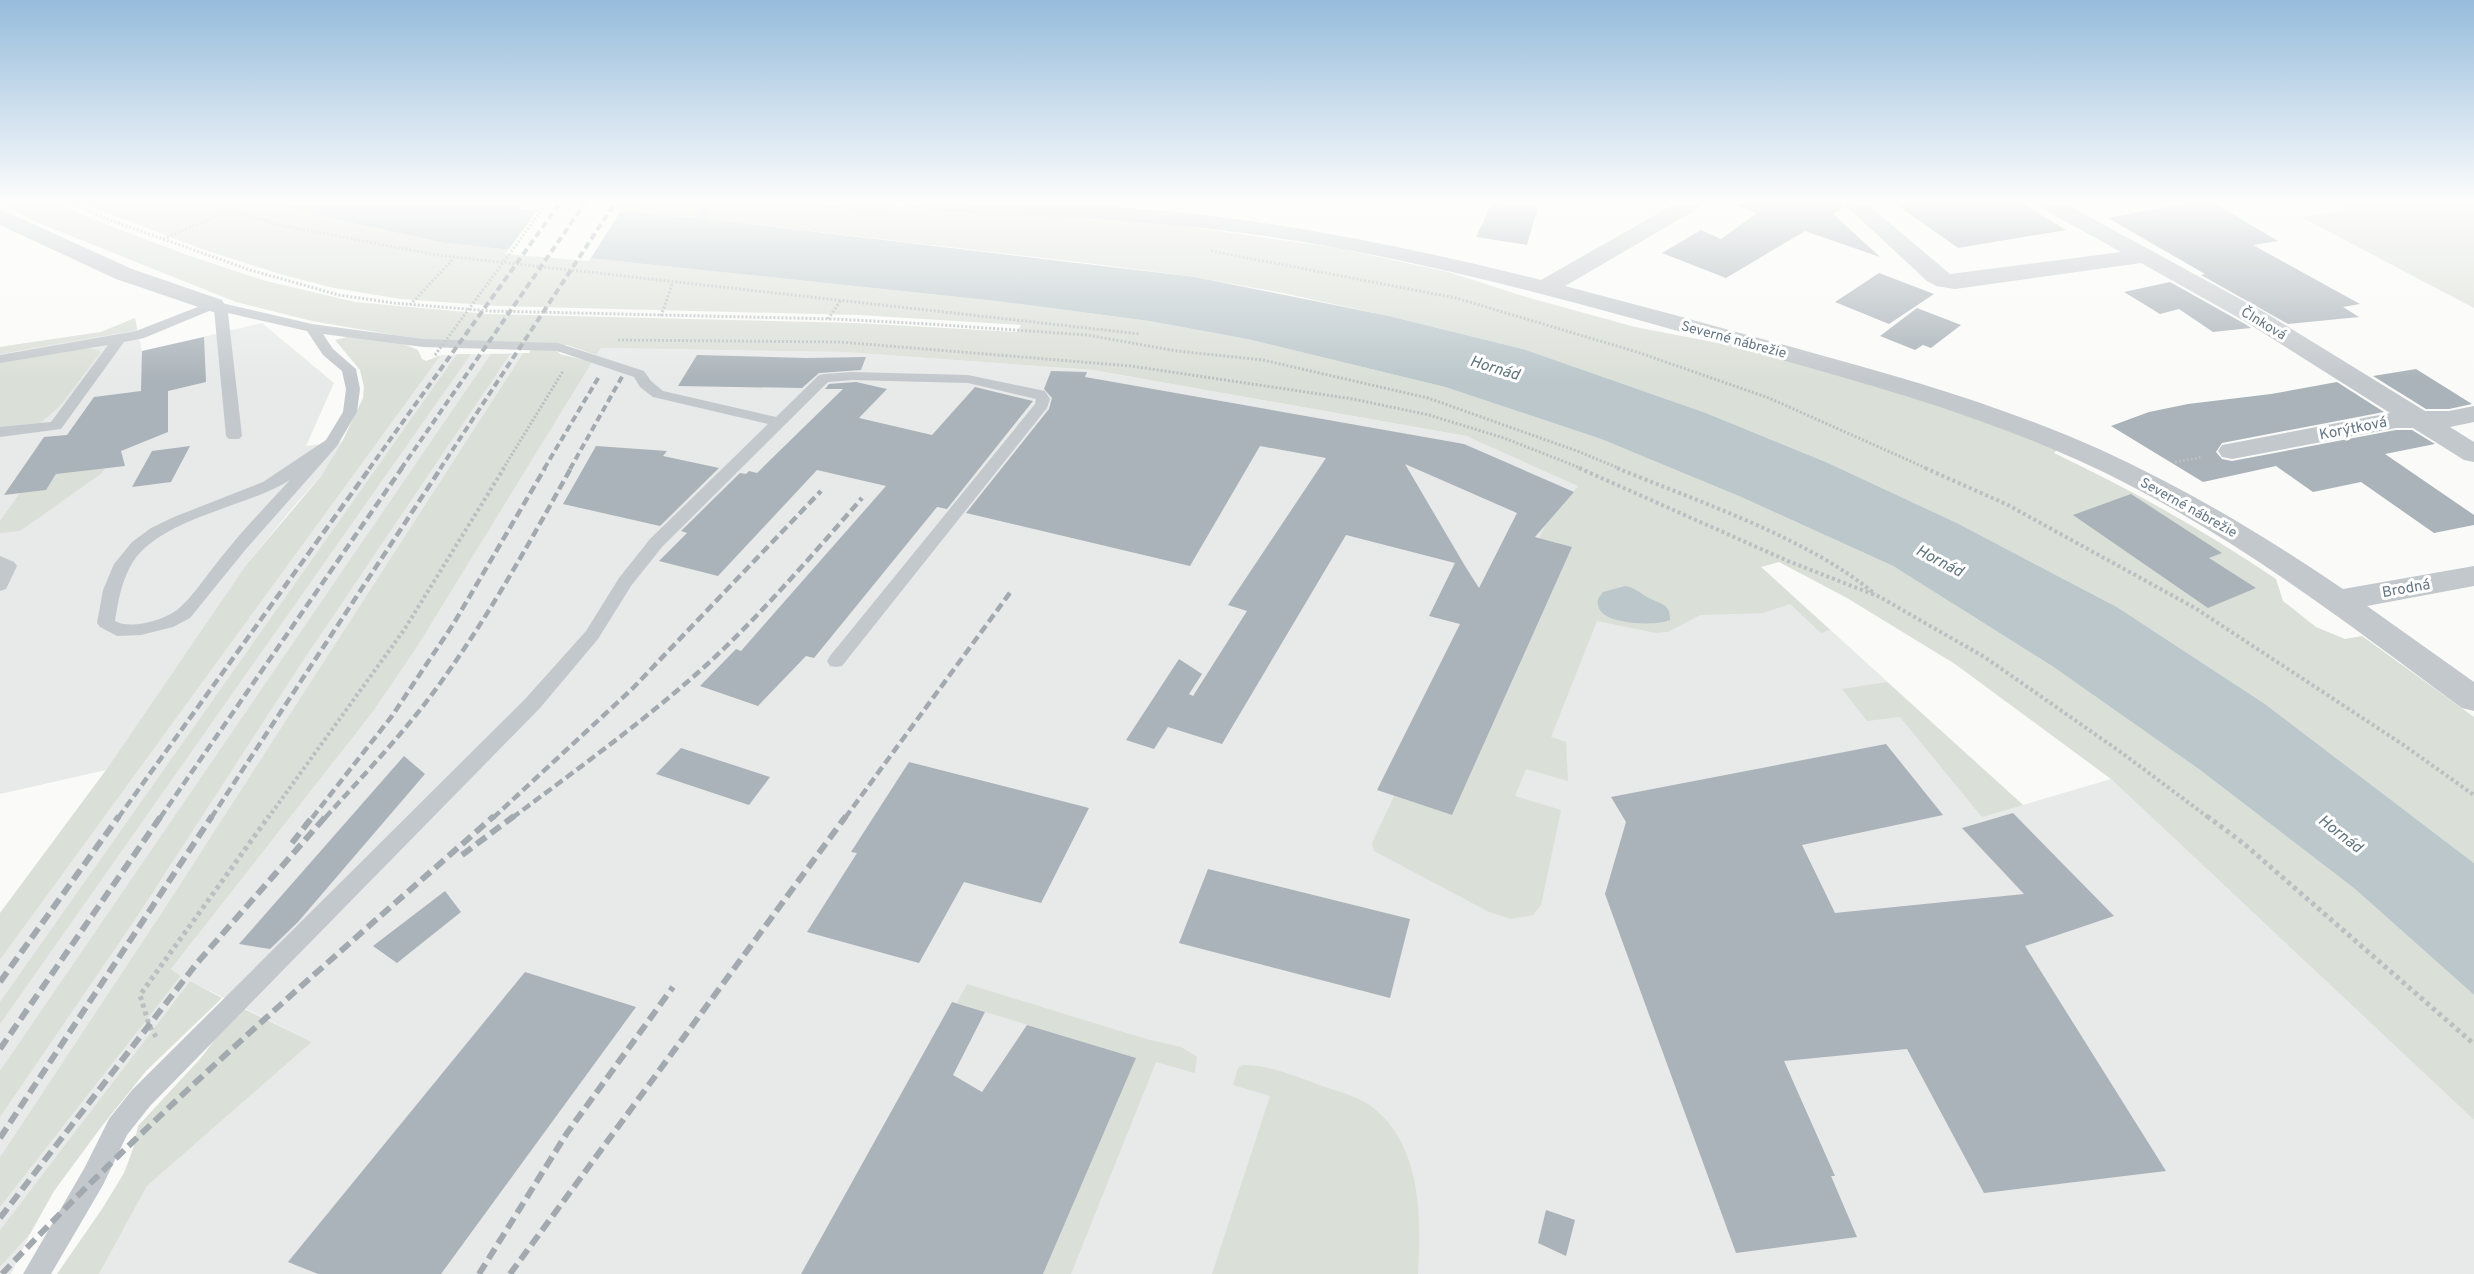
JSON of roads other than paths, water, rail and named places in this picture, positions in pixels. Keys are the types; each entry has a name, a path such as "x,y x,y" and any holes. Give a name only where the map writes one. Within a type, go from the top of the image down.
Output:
{"street":[{"path":"98,262 124,274 217,306"},
{"name":"Severné nábrežie","path":"1441,262 1895,383 2024,427 2138,478 2204,513 2338,601 2474,699"},
{"path":"1544,288 1588,262"},
{"path":"1920,262 1935,276 1944,281 1955,282 2097,262"},
{"name":"Člnková","path":"2156,262 2254,316 2474,454"},
{"name":"Korýtková","path":"2232,451 2396,420 2449,419 2474,414"},
{"name":"Brodná","path":"2338,601 2474,576"}],"lane":[{"path":"217,306 234,436"},
{"path":"0,359 139,335 217,306 312,328 423,343 558,347 639,374 645,384 658,394 779,422"},
{"path":"312,328 328,352 349,369 353,390 350,412 332,443 240,545 184,614 167,623 141,629 117,630 106,623 107,609 121,563 133,548 150,534 260,490 332,443"},
{"path":"0,432 56,426 119,339"},
{"path":"36,1274 94,1176 118,1127 141,1098 533,703 592,635 625,582 656,543 824,378 852,376 969,379 1040,394 1043,399 1042,405 836,661"},
{"path":"0,561 8,566 0,585"}],"water":[{"name":"Hornád","path":"630,262 1073,262 1195,277 1389,316 1523,349 1706,413 1826,462 1957,523 2117,607 2265,704 2474,863 2474,995 2355,889 2200,770 2052,666 1893,566 1741,497 1601,439 1445,387 1247,339 1149,321 996,301"},
{"path":"1625,586 1666,607 1669,610 1670,620 1637,623 1611,618 1601,612 1598,599 1603,592"}],"railway":[{"path":"369,469 517,262"},
{"path":"401,469 544,262"},
{"path":"440,469 576,262"},
{"path":"544,469 600,375"},
{"path":"570,469 623,375"},
{"path":"118,818 370,468"},
{"path":"160,818 402,468"},
{"path":"211,818 441,468"},
{"path":"312,818 392,716 454,623 545,468"},
{"path":"325,818 403,731 446,675 496,599 571,468"},
{"path":"493,818 632,689 821,491"},
{"path":"512,818 640,721 713,659 771,601 862,498"},
{"path":"845,818 1012,590"},
{"path":"0,982 119,816"},
{"path":"0,1049 161,816"},
{"path":"0,1138 212,816"},
{"path":"292,843 313,816"},
{"path":"0,1218 197,963 326,816"},
{"path":"2,1274 120,1154 181,1096 494,816"},
{"path":"462,855 514,816"},
{"path":"510,1274 846,816"},
{"path":"479,1274 567,1133 673,987"}]}
